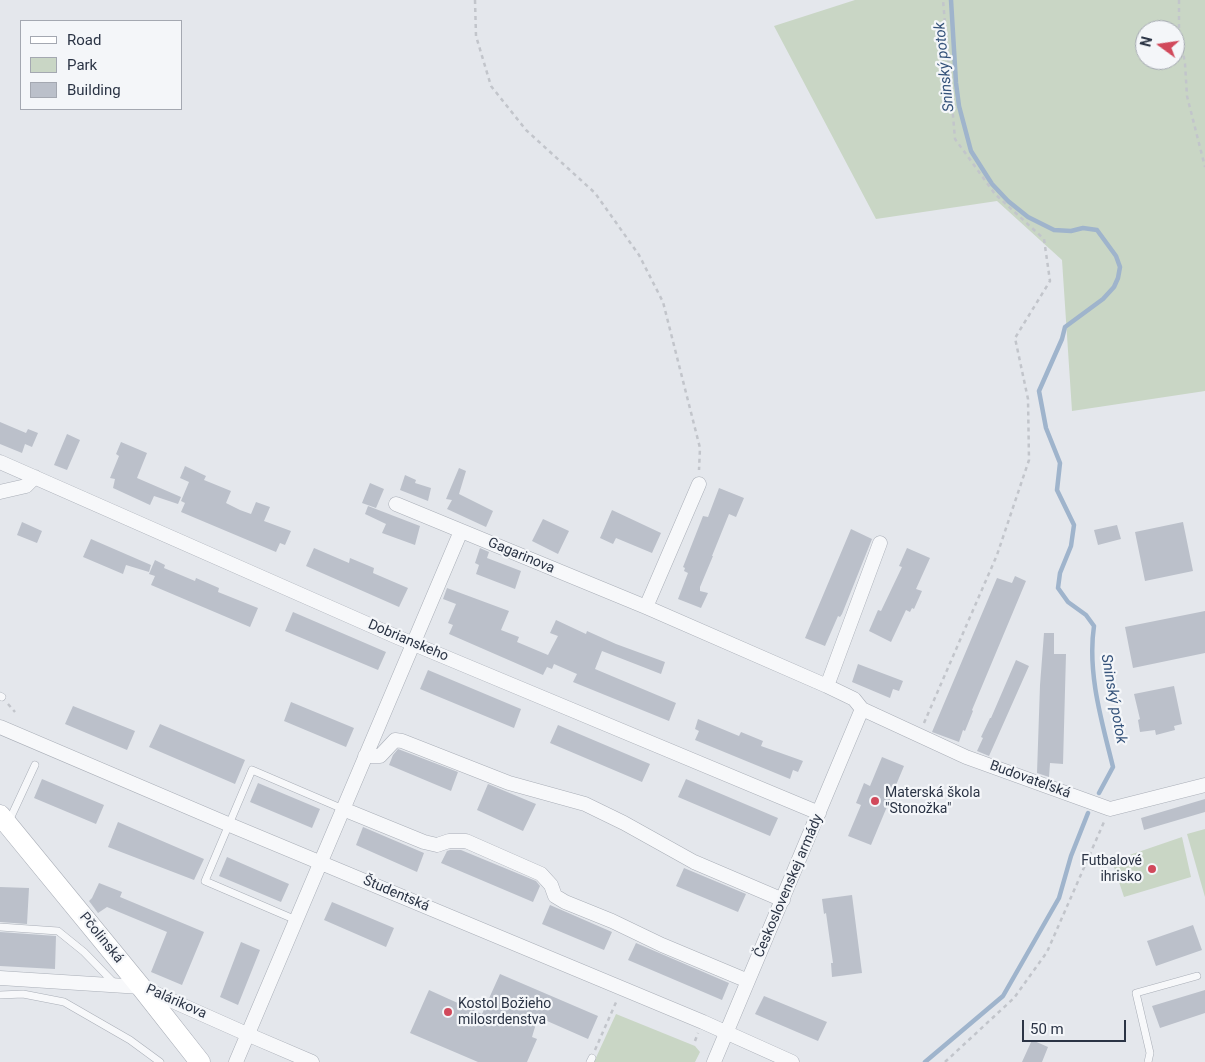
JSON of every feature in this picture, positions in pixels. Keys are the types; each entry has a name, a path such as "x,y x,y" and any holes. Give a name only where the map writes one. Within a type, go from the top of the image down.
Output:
{"main road":[{"name":"Pčolinská","path":"4,819 200,1062"}],"street":[{"name":"Dobrianskeho","path":"0,462 413,644 819,813"},
{"path":"0,492 26,486 35,478"},
{"path":"646,607 698,484"},
{"name":"Gagarinova","path":"396,504 646,607 827,686 854,699 862,709"},
{"path":"236,1062 461,531"},
{"path":"827,686 880,543"},
{"name":"Budovateľská","path":"862,709 966,757 1110,809"},
{"name":"Československej armády","path":"714,1062 862,709"},
{"name":"Študentská","path":"0,727 792,1062"},
{"path":"365,756 380,756 395,740 402,741 510,783 585,804 624,822 694,862 783,900"},
{"path":"1110,809 1205,785"},
{"path":"343,809 424,842 437,845 450,841 466,841 541,874 551,885 555,896 565,902 612,921 670,949 748,981"},
{"name":"Palárikova","path":"0,978 141,987 312,1062"}],"lane":[{"path":"4,819 36,765"},
{"path":"296,920 206,881 252,770 343,809"},
{"path":"0,927 58,931 84,952 116,985"},
{"path":"1148,1062 1150,1054 1136,994 1197,976"},
{"path":"0,995 23,994 64,1002 130,1040 160,1062"}],"path":[{"path":"474,0 476,36 491,86 526,130 595,193 639,255 662,302 700,448 698,484"},
{"path":"919,734 997,555 1029,460 1028,399 1015,338 1050,280 1044,239 995,194 955,139 943,0"},
{"path":"1179,0 1179,27 1185,64 1187,96 1205,167"},
{"path":"945,1062 1014,998 1047,952 1110,809"},
{"path":"591,1060 619,996"}],"green space":[{"path":"855,0 1205,0 1205,391 1072,411 1062,260 997,201 876,219 774,26"},
{"path":"1205,829 1205,897 1187,834"},
{"name":"Futbalové ihrisko","path":"1182,837 1191,877 1124,897 1112,861"},
{"path":"616,1014 695,1046 700,1052 695,1062 594,1062"}],"building":[{"path":"0,422 26,433 28,429 38,433 32,447 25,444 22,453 0,444"},
{"path":"67,434 80,440 67,470 54,465"},
{"path":"121,442 147,453 137,478 181,497 178,504 154,496 150,505 113,488 115,479 110,478 119,456 116,454"},
{"path":"185,466 206,476 204,480 231,491 226,503 240,510 251,514 256,502 270,507 264,521 291,531 285,545 280,543 276,552 181,512 185,503 181,501 189,482 180,478"},
{"path":"459,468 466,471 459,494 493,511 486,527 447,509 452,500 446,499"},
{"path":"405,475 416,480 415,483 431,488 428,501 400,490"},
{"path":"370,483 384,489 376,508 362,503"},
{"path":"719,488 744,498 736,517 729,514 712,556 700,587 700,591 708,593 701,608 678,599 688,573 684,571 685,568 683,567 703,516 708,517"},
{"path":"368,506 420,526 415,545 382,533 386,524 365,514"},
{"path":"612,510 661,533 652,553 616,538 613,544 600,538"},
{"path":"543,519 569,531 558,554 532,541"},
{"path":"22,522 42,531 37,543 17,535"},
{"path":"1183,522 1193,571 1145,581 1135,532"},
{"path":"1117,525 1121,539 1098,545 1094,530"},
{"path":"851,529 872,539 842,614 840,617 838,616 825,646 805,638"},
{"path":"91,539 151,565 149,572 126,565 123,574 83,557"},
{"path":"314,548 349,563 350,558 374,568 373,573 408,588 399,607 306,566"},
{"path":"480,548 489,552 487,558 521,571 515,589 476,574 479,565 475,563"},
{"path":"907,548 930,558 916,589 922,591 914,609 912,608 910,612 906,610 891,642 869,631 878,610 881,611 902,567 899,566"},
{"path":"155,560 165,565 164,568 195,581 196,578 219,588 218,592 258,608 250,627 151,585 155,576 149,574"},
{"path":"1015,576 1026,581 965,731 963,730 959,742 932,732 997,578 1012,583"},
{"path":"447,588 509,611 501,630 519,637 517,642 548,655 558,636 550,633 556,620 586,634 587,631 665,662 661,674 602,651 595,669 676,703 669,721 573,682 577,674 554,664 552,669 547,667 543,675 449,634 453,625 448,623 456,604 443,599"},
{"path":"1205,611 1205,653 1133,668 1125,627"},
{"path":"293,612 386,652 378,670 285,631"},
{"path":"1044,633 1054,633 1054,654 1066,654 1063,764 1050,763 1049,777 1037,773"},
{"path":"1016,660 1029,666 989,756 977,751 983,738 981,737"},
{"path":"858,664 903,681 899,691 893,689 890,698 852,682"},
{"path":"428,670 521,709 514,728 420,689"},
{"path":"1174,686 1182,724 1174,726 1175,730 1156,735 1155,730 1140,732 1138,720 1140,719 1134,694"},
{"path":"291,702 354,728 346,747 284,721"},
{"path":"73,706 135,731 127,750 65,724"},
{"path":"698,719 739,736 741,732 763,741 761,746 803,761 798,772 793,770 790,779 695,740 699,731 695,729"},
{"path":"160,724 245,760 235,784 149,747"},
{"path":"558,725 650,764 642,782 550,743"},
{"path":"398,749 458,772 451,791 389,765"},
{"path":"882,757 904,766 871,845 848,836 861,805 856,803 864,783 870,786"},
{"path":"42,779 104,805 96,824 34,798"},
{"path":"686,779 778,818 770,836 678,797"},
{"path":"258,783 320,809 312,828 250,802"},
{"path":"488,784 536,804 523,831 477,810"},
{"path":"1205,799 1205,812 1144,830 1141,818"},
{"path":"118,822 204,859 194,880 108,847"},
{"path":"363,827 424,853 417,872 356,845"},
{"path":"461,850 536,881 540,886 533,902 441,863 447,851"},
{"path":"227,857 289,884 281,902 219,876"},
{"path":"684,868 746,894 738,912 676,886"},
{"path":"99,883 122,892 120,897 204,932 182,985 151,972 167,932 107,907 98,913 89,901"},
{"path":"0,887 29,888 27,924 0,922"},
{"path":"852,895 862,973 832,977 831,963 833,963 826,913 824,914 822,899"},
{"path":"332,902 394,928 386,947 324,920"},
{"path":"550,905 612,932 604,950 542,924"},
{"path":"1193,925 1202,950 1156,966 1147,941"},
{"path":"0,932 56,936 55,969 0,966"},
{"path":"241,942 260,950 238,1005 220,997"},
{"path":"636,943 729,983 722,1000 628,960"},
{"path":"500,974 598,1016 588,1039 538,1017 532,1037 537,1039 527,1062 478,1062 410,1033 429,990 482,1014"},
{"path":"1205,990 1205,1013 1160,1028 1152,1006"},
{"path":"764,996 827,1022 818,1041 755,1014"},
{"path":"1032,1040 1048,1047 1042,1062 1022,1062"}],"waterway":[{"name":"Sninský potok","path":"951,0 959,106 971,151 992,184 1008,201 1028,217 1054,230 1071,231 1083,228 1097,230 1116,256 1120,267 1114,287 1103,299 1065,327 1062,339 1039,391 1046,428 1060,463 1057,490 1074,525 1071,546 1060,573 1058,588 1068,602 1086,615 1094,626 1092,644 1094,679 1100,715 1113,767 1099,793"},
{"name":"Sninský potok","path":"925,1062 1003,996 1059,898 1071,856 1088,813"}],"place":[{"name":"Materská škola \"Stonožka\"","path":"875,801"},
{"name":"Futbalové ihrisko","path":"1152,869"},
{"name":"Kostol Božieho milosrdenstva","path":"448,1012"}]}
